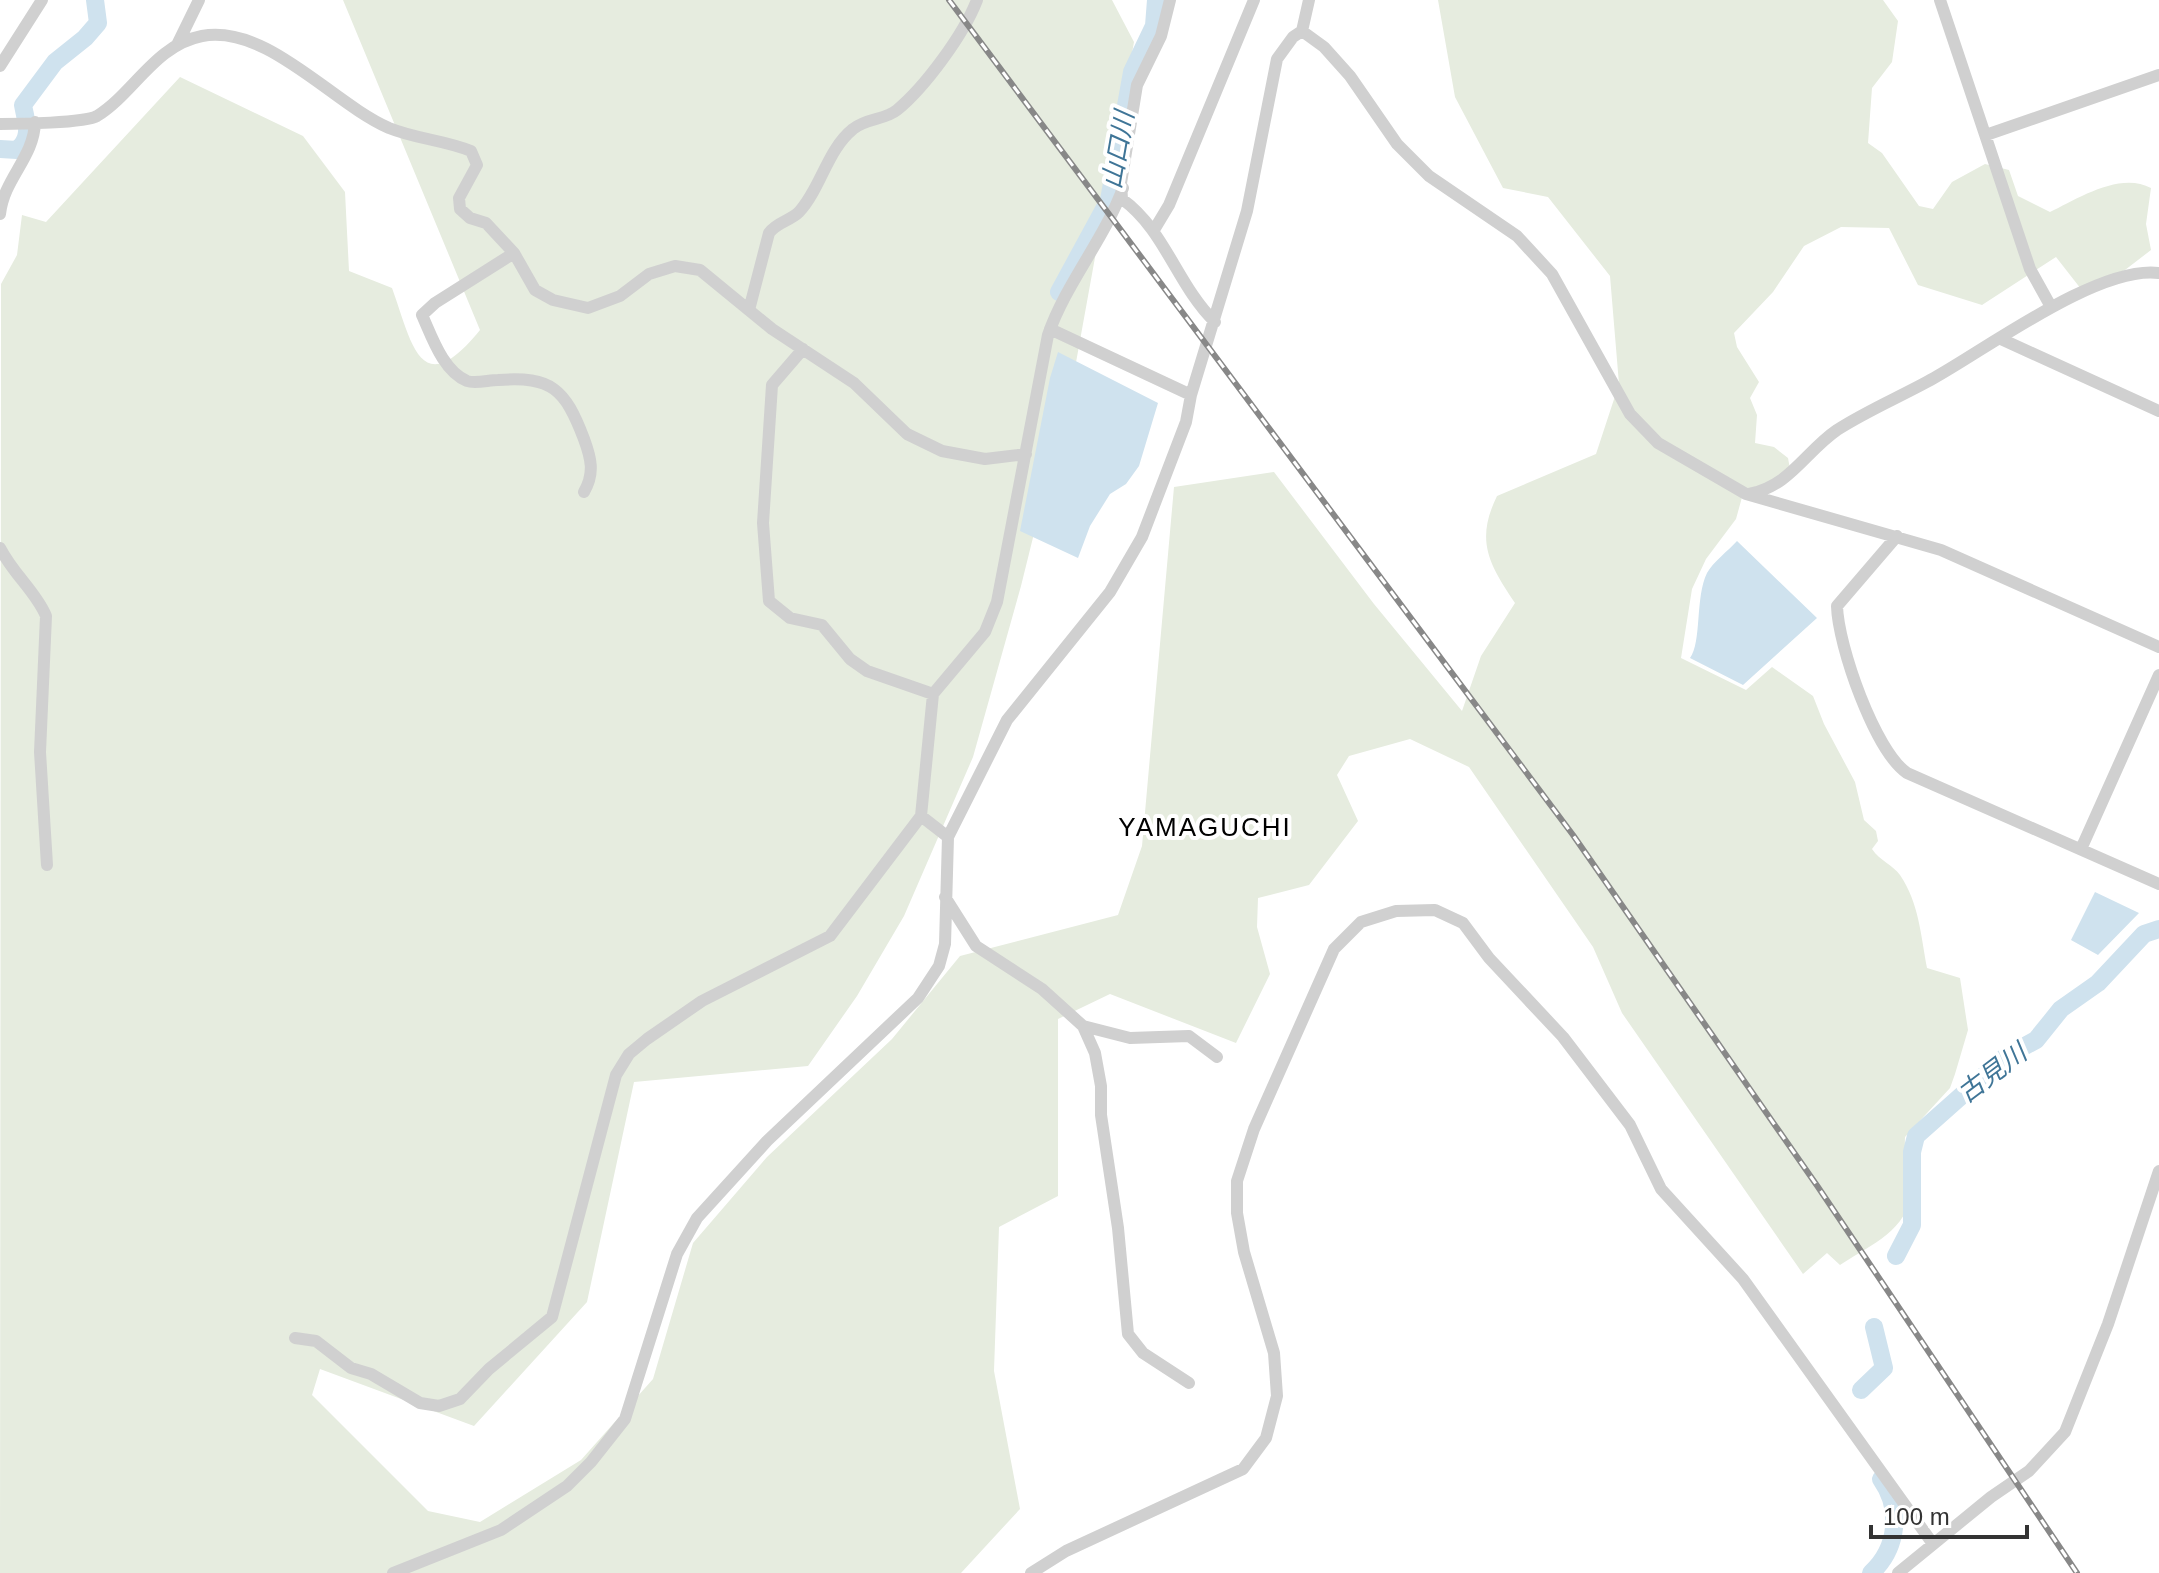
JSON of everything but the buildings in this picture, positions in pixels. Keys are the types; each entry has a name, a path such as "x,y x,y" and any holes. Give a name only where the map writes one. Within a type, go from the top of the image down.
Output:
{"street":[{"path":"0,66 42,0"},
{"path":"0,124 96,117 177,45 199,0"},
{"path":"749,310 769,233 776,225 797,213 850,131 869,118 894,112 914,93 964,26 977,0"},
{"path":"1170,0 1161,36 1137,85 1121,183 1122,199 1143,213 1192,297 1215,322"},
{"path":"1154,230 1169,205 1254,0"},
{"path":"393,1573 501,1530 567,1486 591,1462 625,1419 677,1254 697,1218 767,1141 918,998 939,966 945,944 948,837 982,762 1007,720 1110,592 1142,537 1186,422 1191,395 1247,211 1277,59 1293,37 1302,31 1309,0"},
{"path":"1940,0 2030,269 2050,305"},
{"path":"1302,31 1333,57 1397,144 1429,176 1517,236 1552,274 1642,429 1658,443 1746,494 1941,550 2159,647"},
{"path":"177,45 220,34 254,42 357,111 390,128 416,137 447,141 471,151 477,165 459,198 460,209 470,218 486,223 514,253 535,290 553,300 588,308 620,296 649,274 675,266 700,270 749,310 854,383 907,434 942,451 985,459 1026,454"},
{"path":"1986,135 2159,75"},
{"path":"0,214 2,197 10,178 24,162 34,141 35,122"},
{"path":"295,1338 316,1341 351,1368 371,1374 420,1403 439,1406 460,1399 489,1369 552,1317 616,1075 629,1054 713,995 830,936 921,816 933,694 985,632 1003,577 1037,379 1050,329 1059,305 1109,220 1123,188"},
{"path":"514,253 435,303 422,315 452,370 468,381 525,378 548,383 564,395 589,454 591,480 584,492"},
{"path":"1746,494 1781,483 1833,433 2001,339 2050,305 2128,275 2144,271 2159,273"},
{"path":"1050,329 1191,395"},
{"path":"2001,339 2159,411"},
{"path":"803,349 772,385 763,523 769,601 790,618 822,625 850,659 867,671 933,694"},
{"path":"1897,536 1837,606 1844,642 1870,719 1889,757 1907,773 2159,884"},
{"path":"0,548 14,574 40,603 46,616 40,752 49,853 47,865"},
{"path":"2081,849 2159,675"},
{"path":"921,816 948,837"},
{"path":"944,896 976,946 1042,989 1083,1026 1095,1053 1101,1086 1101,1115 1118,1228 1128,1334 1143,1353 1189,1383"},
{"path":"1031,1573 1066,1551 1243,1469 1266,1438 1277,1396 1274,1353 1244,1252 1237,1213 1237,1181 1254,1129 1334,949 1361,922 1396,911 1435,910 1463,923 1489,958 1563,1037 1630,1125 1661,1189 1743,1279 1933,1544"},
{"path":"1083,1026 1130,1038 1189,1036 1217,1057"},
{"path":"1898,1573 1991,1497 2029,1471 2070,1424 2159,1171"}],"shaded area":[{"path":"343,0 1112,0 1134,42 1075,368 1021,586 973,757 904,916 857,996 808,1066 634,1082 587,1302 474,1426 320,1369 312,1395 428,1511 480,1522 581,1460 653,1379 693,1243 767,1157 892,1039 960,956 1118,915 1142,846 1174,487 1274,472 1374,604 1462,711 1481,656 1515,603 1488,552 1487,526 1497,496 1596,454 1619,384 1610,276 1548,197 1503,188 1455,97 1438,0 1883,0 1898,21 1892,62 1872,88 1868,143 1882,153 1919,206 1933,209 1952,182 1985,164 2009,170 2018,196 2050,212 2113,185 2139,184 2151,188 2146,224 2151,250 2125,270 2081,289 2056,257 1982,305 1918,285 1889,228 1841,227 1804,246 1773,292 1734,333 1737,347 1759,382 1750,398 1757,415 1755,443 1774,447 1788,458 1790,469 1779,480 1744,490 1736,519 1706,559 1692,589 1681,658 1746,690 1772,667 1813,696 1824,724 1855,782 1864,820 1876,831 1878,841 1872,849 1900,875 1911,897 1927,968 1960,978 1968,1030 1950,1088 1905,1137 1908,1201 1900,1222 1882,1239 1840,1265 1827,1253 1803,1274 1622,1013 1593,947 1469,767 1410,739 1349,756 1337,775 1358,821 1309,885 1258,898 1257,927 1270,974 1236,1043 1110,994 1058,1019 1058,1196 999,1227 994,1371 1020,1509 961,1573 0,1573 1,284 17,255 22,215 46,222 180,77 303,136 345,192 349,271 392,288 413,345 421,357 431,364 444,362 460,352 480,330"}],"water":[{"path":"1058,352 1158,403 1139,466 1126,484 1110,494 1090,526 1078,558 1020,531 1050,378"},
{"path":"1737,541 1817,618 1743,685 1690,658 1696,641 1701,594 1707,573"},
{"path":"2095,892 2139,913 2098,955 2071,940"}],"waterway":[{"path":"0,149 17,150 22,145 27,135 23,105 55,62 98,23 95,0"},
{"name":"山口川","path":"1059,292 1109,200 1132,72 1154,26 1156,0"},
{"name":"古見川","path":"1896,1256 1912,1225 1912,1152 1916,1136 2005,1057 2036,1040 2061,1009 2098,983 2144,934 2159,929"},
{"name":"古見川","path":"1861,1390 1884,1368 1874,1327"},
{"name":"古見川","path":"1871,1573 1887,1552 1894,1528 1892,1503 1881,1479"}],"railway":[{"path":"949,0 1573,835 1818,1187 2077,1573"}],"district":[{"name":"YAMAGUCHI","path":"1205,827"}]}
